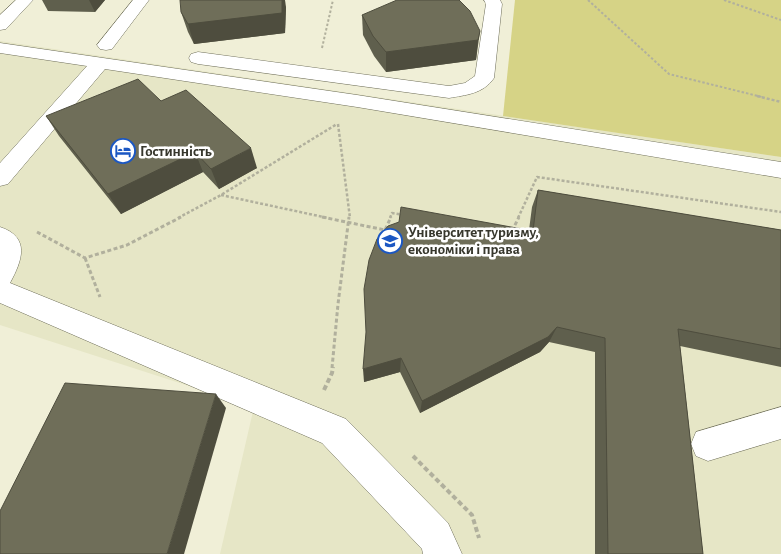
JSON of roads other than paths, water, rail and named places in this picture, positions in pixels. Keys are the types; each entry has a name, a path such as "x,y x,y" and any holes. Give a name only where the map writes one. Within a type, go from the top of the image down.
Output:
{"lane":[{"path":"0,25 25,0"},
{"path":"0,178 104,54 141,0"},
{"path":"182,56 449,92 471,88 484,78 494,4 492,0"},
{"path":"0,29 19,32"},
{"path":"87,42 104,54"},
{"path":"0,48 104,54 357,101 781,170"},
{"path":"104,54 125,48"},
{"path":"0,237 10,249 8,261 0,275"},
{"path":"0,291 334,431 435,536 443,554"},
{"path":"708,444 781,424"}],"place":[{"name":"Гостинність","path":"123,151"},
{"name":"Університет туризму, економіки і права","path":"390,241"}]}
